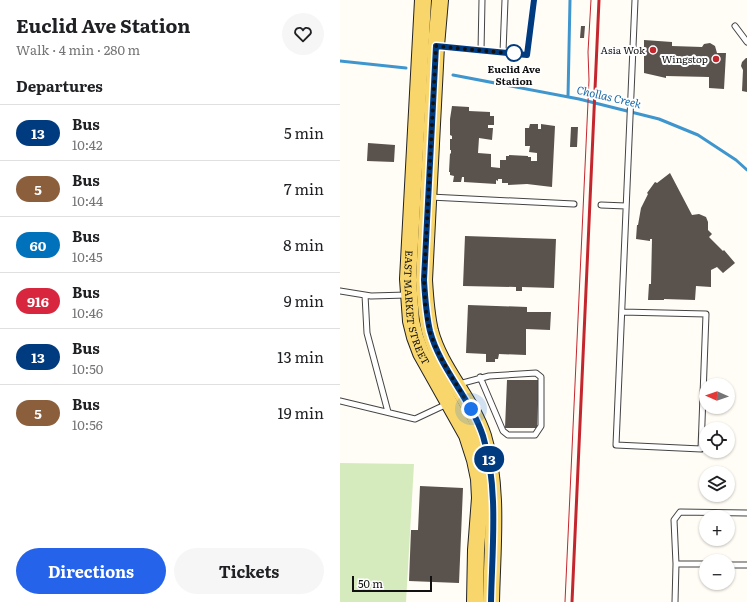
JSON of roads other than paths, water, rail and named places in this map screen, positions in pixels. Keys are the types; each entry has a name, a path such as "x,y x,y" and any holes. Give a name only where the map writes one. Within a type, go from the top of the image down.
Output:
{"main road":[{"name":"EAST MARKET STREET","path":"423,0 428,45 429,197 424,280 426,308 430,332 438,352 477,421 483,436 489,460 493,495 491,602"},
{"name":"EAST MARKET STREET","path":"440,0 428,45 413,196 409,294 411,321 415,337 422,353 467,435 476,460 480,498 476,550 475,602"},
{"path":"413,196 429,197"}],"lane":[{"path":"481,51 482,0"},
{"path":"503,52 506,0"},
{"path":"428,45 527,55 534,0"},
{"path":"622,312 706,314 701,449 616,445 635,0"},
{"path":"735,26 747,42"},
{"path":"429,197 574,204"},
{"path":"601,205 626,206"},
{"path":"340,291 371,296 409,294"},
{"path":"365,295 367,333 388,412"},
{"path":"456,385 480,377 536,373 541,377 541,426 535,435 508,435 503,431 480,377"},
{"path":"340,401 415,419 450,403"},
{"path":"675,602 676,564 674,520 680,512 747,513"},
{"path":"676,564 699,564"},
{"path":"735,565 747,565"}],"waterway":[{"path":"568,97 570,0"},
{"path":"340,61 406,68"},
{"name":"Chollas Creek","path":"453,75 579,99 659,119 698,135 736,160 747,170"}],"tram line":[{"path":"565,602 589,80 588,52 591,0"}],"railway":[{"path":"572,602 599,0"}],"place":[{"name":"Asia Wok","path":"653,50"},
{"name":"Euclid Ave Station","path":"514,53"},
{"name":"Wingstop","path":"716,59"}]}
